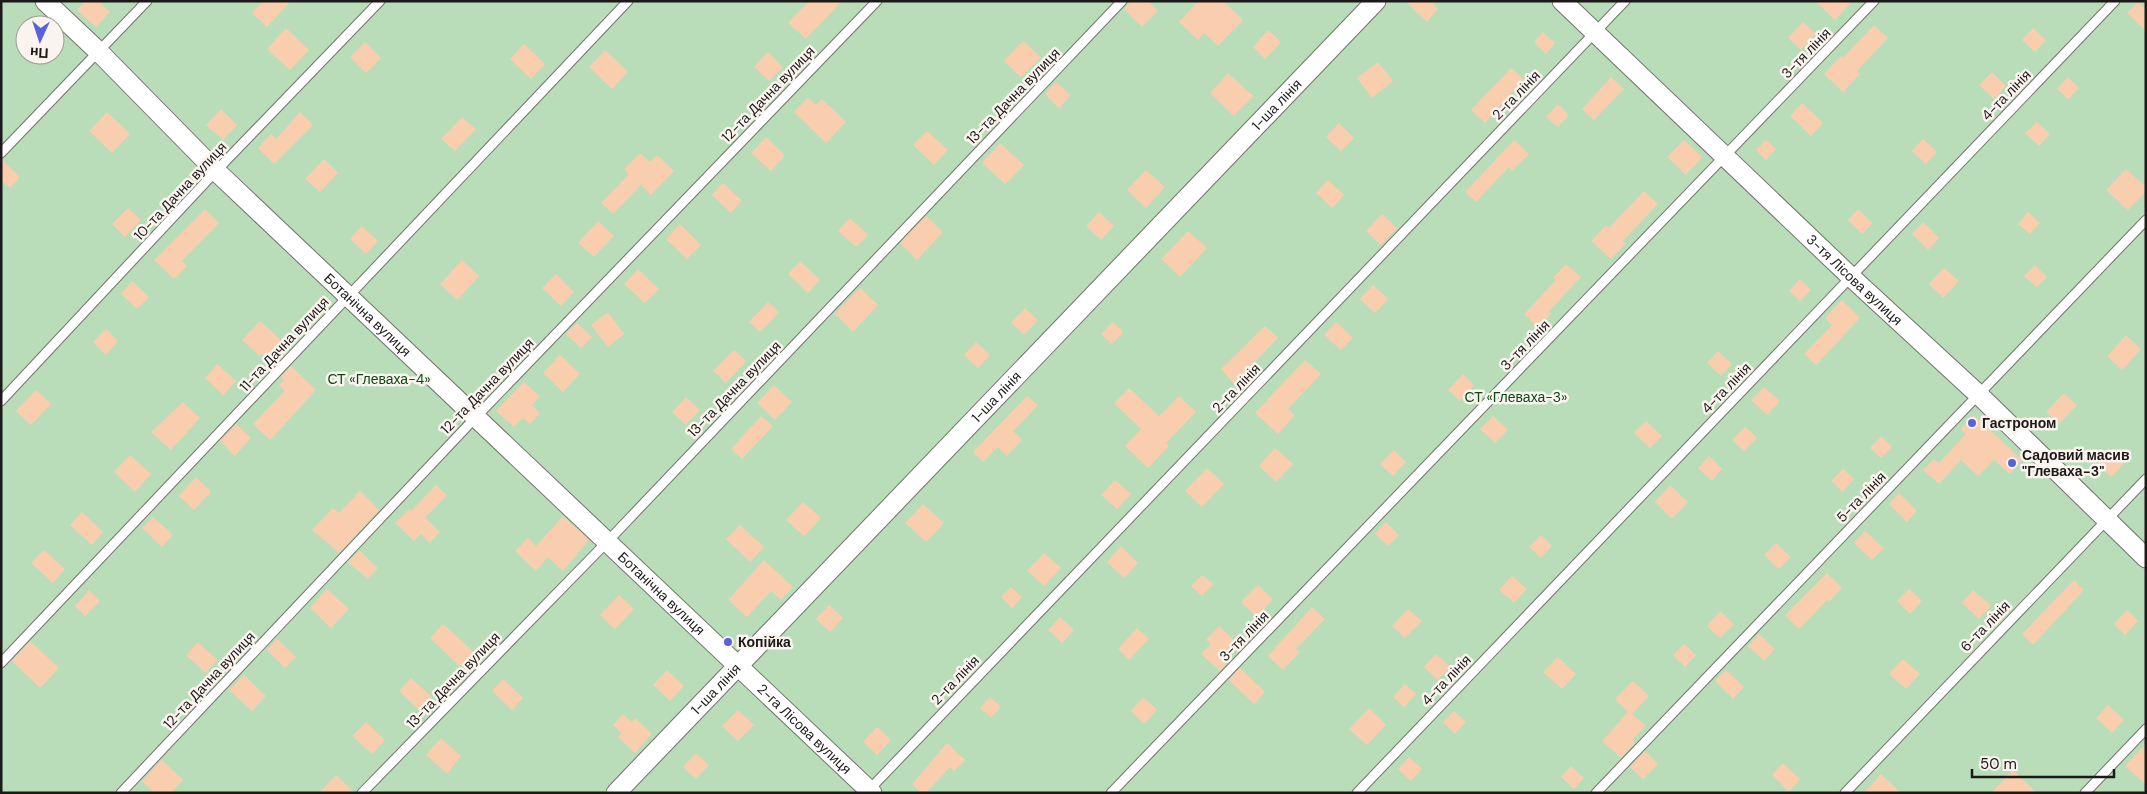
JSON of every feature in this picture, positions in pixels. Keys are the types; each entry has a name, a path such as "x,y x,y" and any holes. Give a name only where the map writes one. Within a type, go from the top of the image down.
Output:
{"street":[{"name":"Ботанічна вулиця","path":"45,1 99,52 216,171 349,295 475,418 737,666"},
{"name":"1-ша лінія","path":"616,793 1376,1"},
{"name":"3-тя Лісова вулиця","path":"1562,1 1851,278 1979,394 2146,558"},
{"name":"2-га Лісова вулиця","path":"737,666 869,792"}],"lane":[{"path":"1,153 147,1"},
{"name":"10-та Дачна вулиця","path":"1,401 216,171 380,1"},
{"name":"11-та Дачна вулиця","path":"1,663 628,1"},
{"name":"12-та Дачна вулиця","path":"121,793 475,418 877,1"},
{"name":"13-та Дачна вулиця","path":"362,793 607,542 1122,1"},
{"name":"2-га лінія","path":"869,792 1625,1"},
{"name":"3-тя лінія","path":"1111,793 1874,1"},
{"name":"4-та лінія","path":"1357,793 2114,1"},
{"name":"5-та лінія","path":"1596,793 2146,220"},
{"name":"6-та лінія","path":"1845,793 2146,479"},
{"path":"2085,793 2146,729"}],"green space":[{"path":"1,1 2146,1 2146,793 1,793"}],"building":[{"path":"85,1 98,1 110,12 96,27 77,10"},
{"path":"263,1 291,1 267,27 252,13"},
{"path":"809,1 842,1 806,39 788,23"},
{"path":"1131,1 1148,1 1158,11 1142,27 1124,9"},
{"path":"1198,1 1223,1 1243,20 1218,46 1204,33 1198,40 1179,22"},
{"path":"1405,1 1430,1 1438,9 1427,22"},
{"path":"1815,1 1852,1 1835,20"},
{"path":"2138,2 2146,9 2146,31 2127,13"},
{"path":"1803,22 1816,34 1801,50 1788,38"},
{"path":"1874,25 1888,38 1857,71 1860,74 1843,92 1824,74 1841,56 1843,58"},
{"path":"286,28 309,50 290,70 267,49"},
{"path":"2033,28 2046,40 2035,52 2022,40"},
{"path":"1268,30 1281,42 1265,59 1253,47"},
{"path":"1543,32 1555,43 1546,54 1534,42"},
{"path":"1023,41 1041,57 1021,77 1004,61"},
{"path":"365,42 381,58 366,73 350,57"},
{"path":"524,44 545,64 531,79 510,59"},
{"path":"605,50 628,72 612,89 589,67"},
{"path":"768,52 783,67 769,81 754,67"},
{"path":"1378,62 1393,81 1372,98 1357,78"},
{"path":"1511,68 1524,79 1485,123 1471,110"},
{"path":"1992,72 2006,86 1994,99 1979,85"},
{"path":"1228,73 1253,96 1234,116 1210,93"},
{"path":"1611,77 1624,89 1594,120 1582,109"},
{"path":"2068,77 2079,88 2068,99 2057,89"},
{"path":"1056,82 1071,95 1059,108 1045,94"},
{"path":"808,98 816,105 822,99 846,122 826,143 794,112"},
{"path":"1802,103 1823,123 1811,136 1790,116"},
{"path":"1558,104 1569,115 1558,127 1546,117"},
{"path":"221,109 237,125 223,140 206,125"},
{"path":"107,112 130,134 112,153 89,131"},
{"path":"300,112 313,125 274,164 258,148 271,134 276,139"},
{"path":"462,117 476,129 455,151 441,139"},
{"path":"2037,122 2050,134 2039,146 2025,133"},
{"path":"1339,123 1354,138 1341,151 1326,137"},
{"path":"927,131 948,150 934,165 913,145"},
{"path":"766,137 785,156 771,171 751,153"},
{"path":"1923,139 1937,152 1926,164 1912,151"},
{"path":"1514,140 1529,154 1512,171 1509,167 1476,202 1465,192"},
{"path":"1684,140 1702,157 1686,175 1667,157"},
{"path":"1766,140 1776,149 1766,160 1756,150"},
{"path":"1000,143 1024,165 1005,184 982,163"},
{"path":"640,153 650,162 657,155 674,171 651,195 641,185 613,214 601,203 629,174 624,169"},
{"path":"1,159 20,177 10,188 1,180"},
{"path":"324,159 338,173 320,192 305,179"},
{"path":"2126,169 2146,187 2146,192 2128,210 2106,190"},
{"path":"1146,170 1165,187 1146,208 1127,190"},
{"path":"1328,180 1344,195 1332,208 1316,193"},
{"path":"723,183 742,201 731,213 712,195"},
{"path":"1644,191 1658,204 1623,241 1625,244 1611,259 1591,241 1606,225 1609,228"},
{"path":"128,208 141,220 125,237 112,224"},
{"path":"205,209 219,223 182,261 187,266 174,279 154,260"},
{"path":"1858,209 1873,223 1862,234 1848,220"},
{"path":"1099,212 1114,226 1101,240 1086,226"},
{"path":"2028,212 2040,223 2030,234 2018,224"},
{"path":"1382,214 1397,228 1381,245 1366,231"},
{"path":"926,216 943,232 917,260 900,243"},
{"path":"850,218 868,235 856,247 838,231"},
{"path":"598,221 614,236 594,257 578,243"},
{"path":"1923,222 1939,238 1928,250 1912,234"},
{"path":"680,224 701,245 687,259 666,239"},
{"path":"362,226 378,241 366,254 350,239"},
{"path":"1188,231 1207,248 1180,277 1161,259"},
{"path":"462,260 479,276 457,300 440,284"},
{"path":"800,261 820,280 808,293 788,274"},
{"path":"1566,264 1581,277 1549,311 1551,314 1538,328 1524,314 1556,280 1553,278"},
{"path":"2035,265 2047,277 2037,287 2024,276"},
{"path":"1944,268 1959,281 1943,298 1929,284"},
{"path":"638,269 659,289 645,303 624,284"},
{"path":"556,274 574,292 561,306 542,288"},
{"path":"1800,279 1811,290 1800,301 1789,291"},
{"path":"132,281 149,297 137,309 121,294"},
{"path":"1373,285 1388,299 1375,313 1360,299"},
{"path":"860,288 878,305 853,332 835,314"},
{"path":"1842,300 1860,318 1816,365 1804,354 1832,325 1825,318"},
{"path":"768,302 779,312 760,332 749,322"},
{"path":"1025,308 1038,320 1024,335 1011,323"},
{"path":"608,312 624,334 608,347 591,325"},
{"path":"260,321 283,342 267,358 262,354 260,356 242,340"},
{"path":"1113,322 1123,332 1112,344 1101,334"},
{"path":"1336,322 1353,338 1341,350 1324,335"},
{"path":"577,323 592,337 581,348 566,334"},
{"path":"1265,326 1278,338 1234,384 1221,369"},
{"path":"106,329 118,341 106,355 93,342"},
{"path":"2126,335 2141,349 2122,370 2107,356"},
{"path":"976,342 990,355 978,368 964,355"},
{"path":"734,350 746,361 726,383 713,371"},
{"path":"1718,351 1732,364 1721,376 1707,363"},
{"path":"560,355 580,374 563,392 543,373"},
{"path":"1305,360 1321,374 1288,409 1295,415 1278,434 1255,413"},
{"path":"217,364 236,381 223,395 205,378"},
{"path":"291,366 316,390 270,440 253,424 285,391 279,385 284,380 281,377"},
{"path":"1463,374 1474,385 1460,401 1448,390"},
{"path":"524,382 540,396 532,405 540,413 530,424 523,418 514,427 496,411"},
{"path":"774,385 792,402 775,420 757,403"},
{"path":"1764,387 1780,401 1767,415 1751,400"},
{"path":"1129,388 1159,416 1179,396 1196,412 1166,443 1169,446 1148,468 1125,446 1141,429 1114,403"},
{"path":"36,390 51,404 31,425 16,411"},
{"path":"2064,393 2077,405 2059,424 2046,412"},
{"path":"1027,396 1038,405 1013,431 1022,440 1007,456 998,447 983,462 973,452"},
{"path":"686,397 700,410 686,425 672,412"},
{"path":"183,402 200,418 171,450 151,432"},
{"path":"1974,415 2022,460 2010,474 1994,460 1978,476 1961,460 1939,484 1923,470 1934,459 1939,463 1966,434 1961,429"},
{"path":"761,416 773,426 742,459 731,449"},
{"path":"1493,416 1508,430 1495,443 1480,429"},
{"path":"1646,421 1662,436 1650,448 1634,433"},
{"path":"236,424 251,438 235,456 220,441"},
{"path":"1745,427 1757,438 1744,451 1732,440"},
{"path":"1881,436 1892,447 1881,458 1870,448"},
{"path":"1275,448 1293,464 1276,482 1259,466"},
{"path":"1394,450 1406,462 1393,476 1380,464"},
{"path":"2110,451 2124,463 2111,477 2098,464"},
{"path":"130,455 151,474 135,492 114,472"},
{"path":"1709,456 1722,469 1712,481 1698,468"},
{"path":"1207,468 1224,484 1202,507 1185,491"},
{"path":"1843,469 1854,479 1843,492 1831,481"},
{"path":"196,477 211,492 194,510 179,496"},
{"path":"1115,480 1131,494 1117,509 1101,495"},
{"path":"436,485 447,495 425,518 440,532 430,543 421,534 414,541 395,523 409,509 411,511"},
{"path":"1670,485 1688,502 1672,519 1655,502"},
{"path":"360,491 379,510 339,553 312,530 333,508 339,513"},
{"path":"1899,493 1917,511 1907,522 1889,504"},
{"path":"803,502 821,518 804,536 786,520"},
{"path":"923,504 944,523 926,542 905,523"},
{"path":"82,512 103,532 92,545 70,525"},
{"path":"563,516 589,540 563,571 548,557 536,571 515,551 528,538 536,546"},
{"path":"153,517 173,535 162,547 142,528"},
{"path":"1386,522 1399,535 1388,546 1375,534"},
{"path":"740,525 764,547 750,562 726,539"},
{"path":"1865,531 1884,548 1872,560 1854,543"},
{"path":"1541,535 1552,546 1541,558 1529,547"},
{"path":"1776,543 1791,557 1779,569 1764,555"},
{"path":"1121,546 1138,563 1124,578 1107,562"},
{"path":"44,550 65,569 53,583 31,563"},
{"path":"359,550 378,568 368,579 348,562"},
{"path":"1044,553 1061,568 1044,586 1027,571"},
{"path":"764,560 793,587 781,600 771,591 747,617 728,600"},
{"path":"1827,573 1842,588 1829,602 1827,600 1799,629 1785,615"},
{"path":"1202,575 1213,584 1202,596 1191,586"},
{"path":"1512,576 1527,589 1514,603 1499,590"},
{"path":"2074,580 2084,590 2033,645 2022,634"},
{"path":"1258,585 1273,599 1257,617 1241,602"},
{"path":"1011,587 1022,597 1012,608 1001,597"},
{"path":"327,589 349,609 331,628 310,608"},
{"path":"1909,589 1922,601 1910,614 1897,601"},
{"path":"89,590 100,601 85,616 75,606"},
{"path":"1973,590 1991,606 1979,619 1962,603"},
{"path":"619,595 634,609 615,629 600,615"},
{"path":"829,605 843,618 830,632 816,619"},
{"path":"1312,607 1325,619 1296,649 1300,652 1283,670 1268,656"},
{"path":"1408,609 1422,621 1405,638 1392,626"},
{"path":"2127,610 2138,621 2125,635 2114,624"},
{"path":"1720,611 1734,624 1720,638 1707,626"},
{"path":"1060,617 1074,630 1062,643 1048,630"},
{"path":"443,624 474,652 460,667 430,638"},
{"path":"1219,626 1234,640 1223,653 1230,660 1220,671 1201,654 1211,644 1206,640"},
{"path":"1137,628 1149,639 1129,660 1118,649"},
{"path":"1759,634 1775,649 1764,661 1748,646"},
{"path":"277,639 296,657 285,668 267,650"},
{"path":"30,641 59,668 40,688 12,661"},
{"path":"198,642 217,660 206,673 186,655"},
{"path":"1684,644 1696,655 1685,667 1673,655"},
{"path":"1436,654 1450,667 1438,680 1424,667"},
{"path":"1558,657 1576,674 1562,689 1543,672"},
{"path":"1903,659 1920,674 1906,689 1889,674"},
{"path":"1240,668 1265,692 1254,704 1229,680"},
{"path":"667,670 684,686 670,701 653,685"},
{"path":"1726,670 1744,687 1733,699 1715,681"},
{"path":"244,675 266,696 252,711 229,690"},
{"path":"411,678 432,697 420,711 399,691"},
{"path":"503,679 523,698 512,710 492,691"},
{"path":"1633,681 1649,696 1632,714 1646,726 1632,740 1635,743 1621,758 1602,741 1628,712 1615,699"},
{"path":"1405,684 1416,694 1404,707 1393,697"},
{"path":"990,697 1001,707 991,718 980,708"},
{"path":"1143,697 1157,710 1144,724 1131,711"},
{"path":"2108,705 2124,720 2112,733 2096,718"},
{"path":"1369,708 1386,725 1367,745 1349,729"},
{"path":"738,710 754,725 738,741 722,726"},
{"path":"1454,711 1466,722 1455,734 1443,722"},
{"path":"623,714 632,722 635,718 652,734 635,753 618,737 621,733 613,725"},
{"path":"366,722 385,740 372,754 352,736"},
{"path":"877,727 891,740 877,755 863,742"},
{"path":"441,738 461,756 447,774 426,755"},
{"path":"947,743 965,760 954,771 950,767 926,793 921,793 912,784"},
{"path":"2146,744 2146,785 2125,766"},
{"path":"1645,751 1658,764 1643,779 1630,767"},
{"path":"696,753 709,765 696,779 683,767"},
{"path":"1409,757 1422,769 1411,781 1398,769"},
{"path":"162,760 183,780 171,793 154,793 142,781"},
{"path":"1783,763 1800,779 1789,792 1772,775"},
{"path":"1571,766 1584,778 1574,789 1561,777"},
{"path":"2013,770 2037,793 1991,793"},
{"path":"1881,774 1901,793 1864,793"},
{"path":"336,775 355,793 319,793"}],"place":[{"name":"Гастроном","path":"1972,423"},
{"name":"Садовий масив \"Глеваха-3\"","path":"2012,463"},
{"name":"Копійка","path":"728,642"}],"park label":[{"name":"СТ «Глеваха-4»","path":"379,379"},
{"name":"СТ «Глеваха-3»","path":"1516,397"}]}
